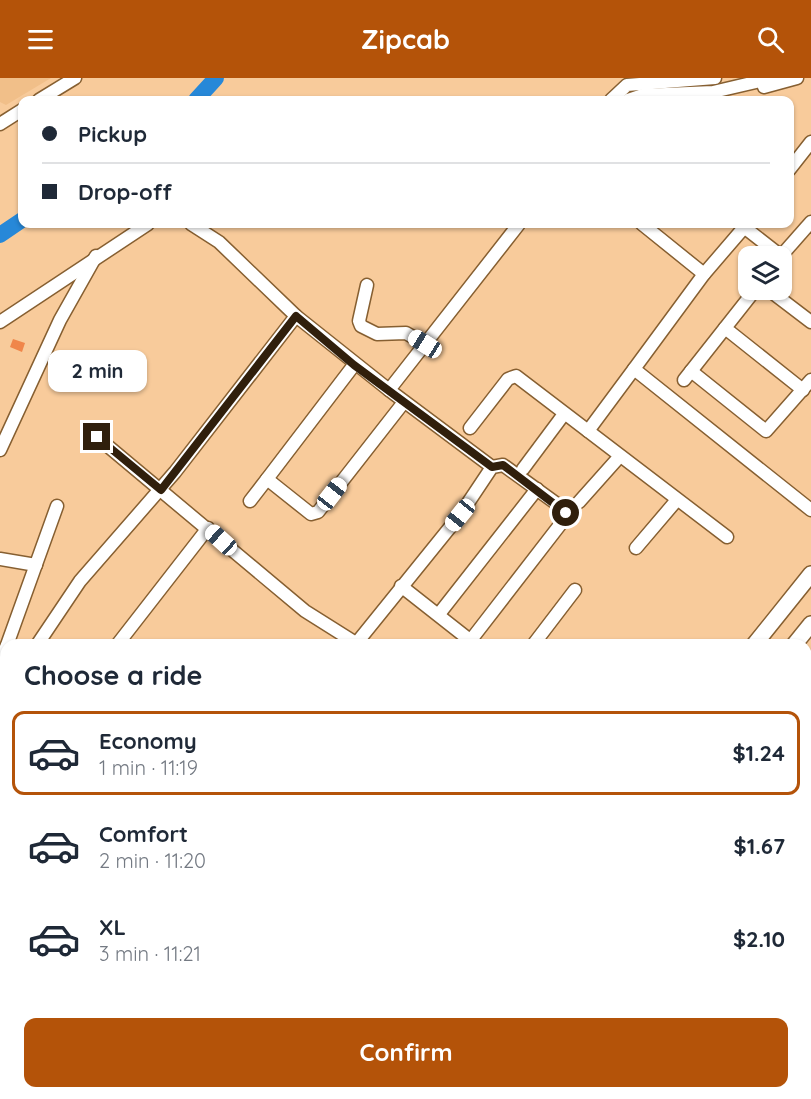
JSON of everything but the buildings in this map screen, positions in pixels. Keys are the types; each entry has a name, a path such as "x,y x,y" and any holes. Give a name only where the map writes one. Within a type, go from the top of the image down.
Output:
{"main road":[{"path":"759,639 811,574"},
{"path":"799,639 811,624"}],"street":[{"path":"46,96 75,78"},
{"path":"615,96 627,85 714,78 713,92"},
{"path":"713,92 773,78"},
{"path":"640,96 747,92 797,78"},
{"path":"1,123 18,112"},
{"path":"794,164 811,142"},
{"path":"792,248 807,236 811,222"},
{"path":"0,322 96,256 142,228"},
{"path":"196,228 240,260 296,316 354,365 492,467"},
{"path":"389,390 516,228"},
{"path":"647,228 704,274"},
{"path":"588,431 704,274 742,228"},
{"path":"748,228 769,246"},
{"path":"0,450 5,429 60,320 96,256"},
{"path":"367,285 359,321 361,326 377,334 406,333 425,344"},
{"path":"725,328 807,385 766,431 687,375 747,300"},
{"path":"782,300 811,322"},
{"path":"41,639 80,581 161,490 296,316"},
{"path":"250,501 354,365"},
{"path":"634,369 811,510"},
{"path":"470,428 512,376 521,379 676,501 727,537"},
{"path":"267,479 303,509 311,514 318,512 404,402"},
{"path":"523,469 564,414"},
{"path":"97,437 305,611 349,639"},
{"path":"579,502 620,456"},
{"path":"361,639 460,515 492,467 503,465 564,509 566,518 475,639"},
{"path":"439,614 537,489"},
{"path":"636,548 676,501"},
{"path":"9,639 57,506"},
{"path":"122,639 208,528"},
{"path":"0,559 36,565"},
{"path":"401,586 439,614 466,639"},
{"path":"538,639 575,590"}],"shaded area":[{"path":"0,78 51,78 6,105 0,102"}],"waterway":[{"path":"200,96 216,78"},
{"path":"0,235 18,223"}],"route":[{"path":"97,437 161,490 296,316 354,365 492,467 503,465 564,509 566,513"}]}
